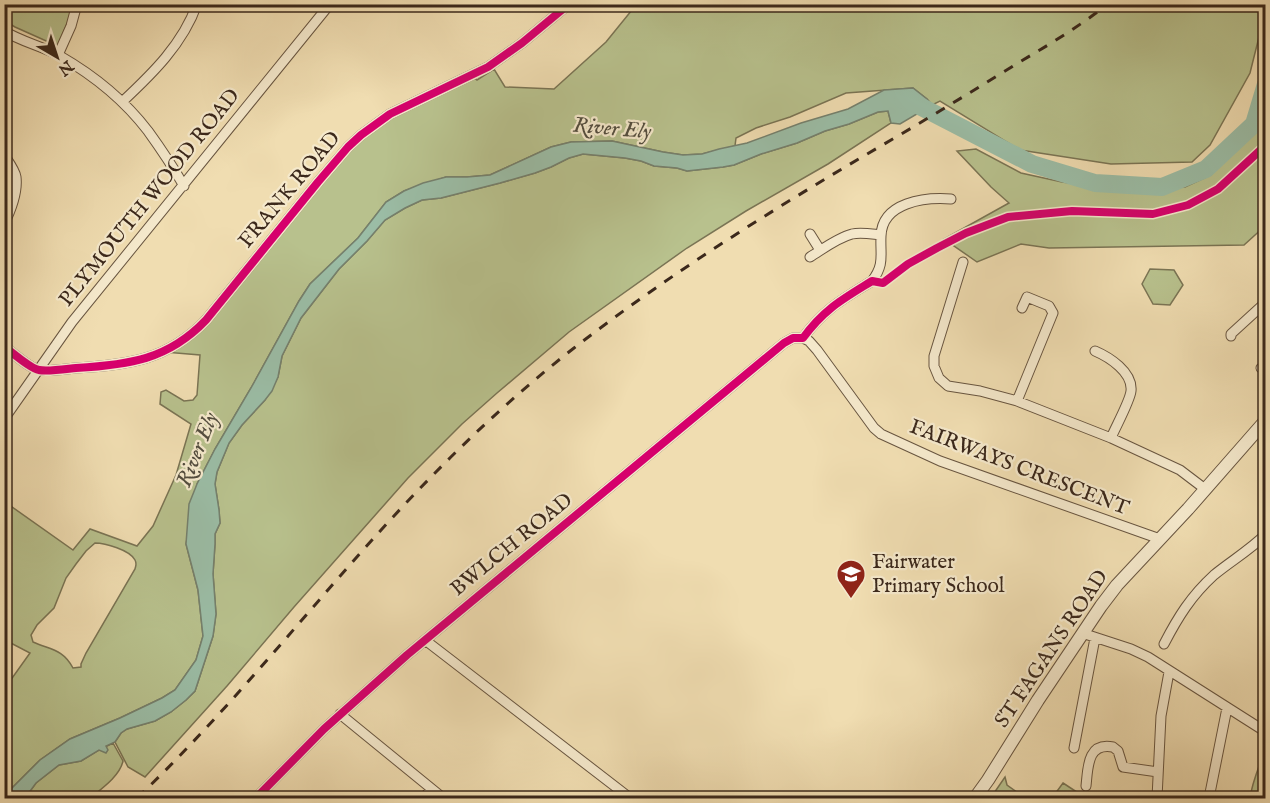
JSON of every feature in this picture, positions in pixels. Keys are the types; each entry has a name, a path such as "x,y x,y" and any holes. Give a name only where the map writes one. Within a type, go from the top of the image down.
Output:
{"street":[{"path":"58,55 71,26 77,4"},
{"path":"122,102 164,60 177,43 197,4"},
{"name":"PLYMOUTH WOOD ROAD","path":"4,419 72,322 330,4"},
{"name":"FRANK ROAD","path":"37,370 99,367 141,360 164,352 182,341 206,320 318,182 361,135 390,114 488,67 522,43 569,4"},
{"path":"4,31 58,55 86,72 122,102 147,129 184,186"},
{"path":"4,156 16,176 16,191 4,224"},
{"path":"803,338 813,324 832,306 875,278 882,259 883,225 889,214 898,207 922,199 951,199"},
{"path":"810,234 820,250"},
{"path":"810,257 851,234 881,235"},
{"path":"963,262 934,356 934,366 939,378 948,386 980,391 1017,401 1147,453 1180,470 1205,489"},
{"path":"1017,401 1053,313 1049,306 1028,297 1022,308"},
{"path":"1231,336 1266,303"},
{"name":"BWLCH ROAD","path":"256,798 340,714 425,640 784,343 793,338 803,338"},
{"name":"FAIRWAYS CRESCENT","path":"803,338 817,350 874,428 881,434 940,461 1160,539"},
{"path":"4,346 37,370"},
{"path":"1095,351 1115,362 1130,383 1131,392 1111,438"},
{"name":"ST FAGANS ROAD","path":"975,798 1082,633 1117,585 1266,420"},
{"path":"1164,644 1186,604 1199,589 1266,534"},
{"path":"1082,633 1148,657 1266,732"},
{"path":"1074,748 1095,638"},
{"path":"425,640 630,798"},
{"path":"1157,798 1161,716 1169,672"},
{"path":"1209,798 1227,708"},
{"path":"340,714 443,798"},
{"path":"1086,786 1091,754 1103,747 1113,747 1118,751 1123,766 1158,772"},
{"path":"424,798 431,789"}],"shaded area":[{"path":"5,5 73,5 58,45 5,21"},
{"path":"636,5 1265,5 1250,73 1210,145 1192,162 1111,164 1020,150 940,101 932,105 913,88 846,93 790,117 756,128 736,138 735,146 702,154 683,155 612,141 571,142 551,147 490,175 446,177 404,191 386,202 358,238 310,284 197,484 186,544 198,590 203,636 196,660 175,690 120,718 70,739 40,760 5,795 5,688 30,653 5,640 5,502 73,550 90,529 137,546 153,526 176,475 191,424 160,404 161,392 166,390 184,401 193,400 197,395 200,355 164,352 182,341 306,196 373,125 472,76 477,80 494,69 505,87 554,89 606,42","holes":["95,543 128,553 135,560 136,565 86,653 81,667 73,668 61,654 33,642 31,635 37,625 54,608 66,578 76,564 86,551"]},
{"path":"913,88 932,105 900,124 891,123 888,111 878,112 734,165 687,171 654,166 625,158 583,154 535,173 500,183 441,198 422,200 385,220 339,269 301,318 282,356 278,377 272,391 229,443 217,472 215,484 220,523 215,534 213,574 216,614 213,636 195,691 171,712 155,721 121,733 115,742 106,746 108,750 106,753 99,750 81,761 59,765 36,783 25,798 5,798 5,795 40,760 70,739 120,718 175,690 196,660 203,636 198,590 186,544 189,504 197,484 310,284 358,238 386,202 423,183 446,177 490,175 551,147 571,142 612,141 683,155 702,154 747,143 848,109 884,90"},
{"path":"1265,98 1265,226 1244,245 1049,248 1021,244 977,262 944,239 1009,203 957,151 976,149 1021,173 1062,182 1107,188 1185,187 1211,175 1230,149 1249,136"},
{"path":"888,111 891,123 828,164 687,248 569,332 497,393 408,478 145,777 128,767 115,742 127,729 155,721 171,712 195,691 213,636 216,614 213,574 215,534 220,523 215,484 217,472 229,443 265,400 278,377 282,356 301,318 339,269 385,220 422,200 441,198 535,173 583,154 625,158 654,166 687,171 723,167 797,143 878,112"},
{"path":"5,161 11,176 12,189 5,217"},
{"path":"1150,269 1174,270 1183,285 1170,305 1153,304 1142,284"},
{"path":"113,743 123,761 121,767 110,782 90,798 25,798 36,783 59,765 81,761"},
{"path":"1265,749 1263,798 1250,798 1254,780"},
{"path":"1005,777 1007,785 1025,798 992,796"},
{"path":"1063,783 1086,798 1052,798"}],"waterway":[{"name":"River Ely","path":"903,100 906,99 1032,164 1095,183 1162,187 1206,169 1254,124 1266,84"}],"railway":[{"path":"137,798 213,720 419,489 494,416 547,370 613,319 692,263 814,185 1056,40 1108,4"}],"cycle path":[{"path":"4,346 32,367 47,371 130,362 162,352 177,344 206,320 318,182 361,135 390,114 488,67 522,43 569,4"},
{"path":"256,798 324,729 407,655 784,343 793,338 803,338 826,312 852,293 872,281 883,283 908,264 937,248 966,233 1008,217 1072,211 1153,214 1188,205 1218,189 1266,145"}],"place":[{"name":"Fairwater Primary School","path":"851,600"}]}
